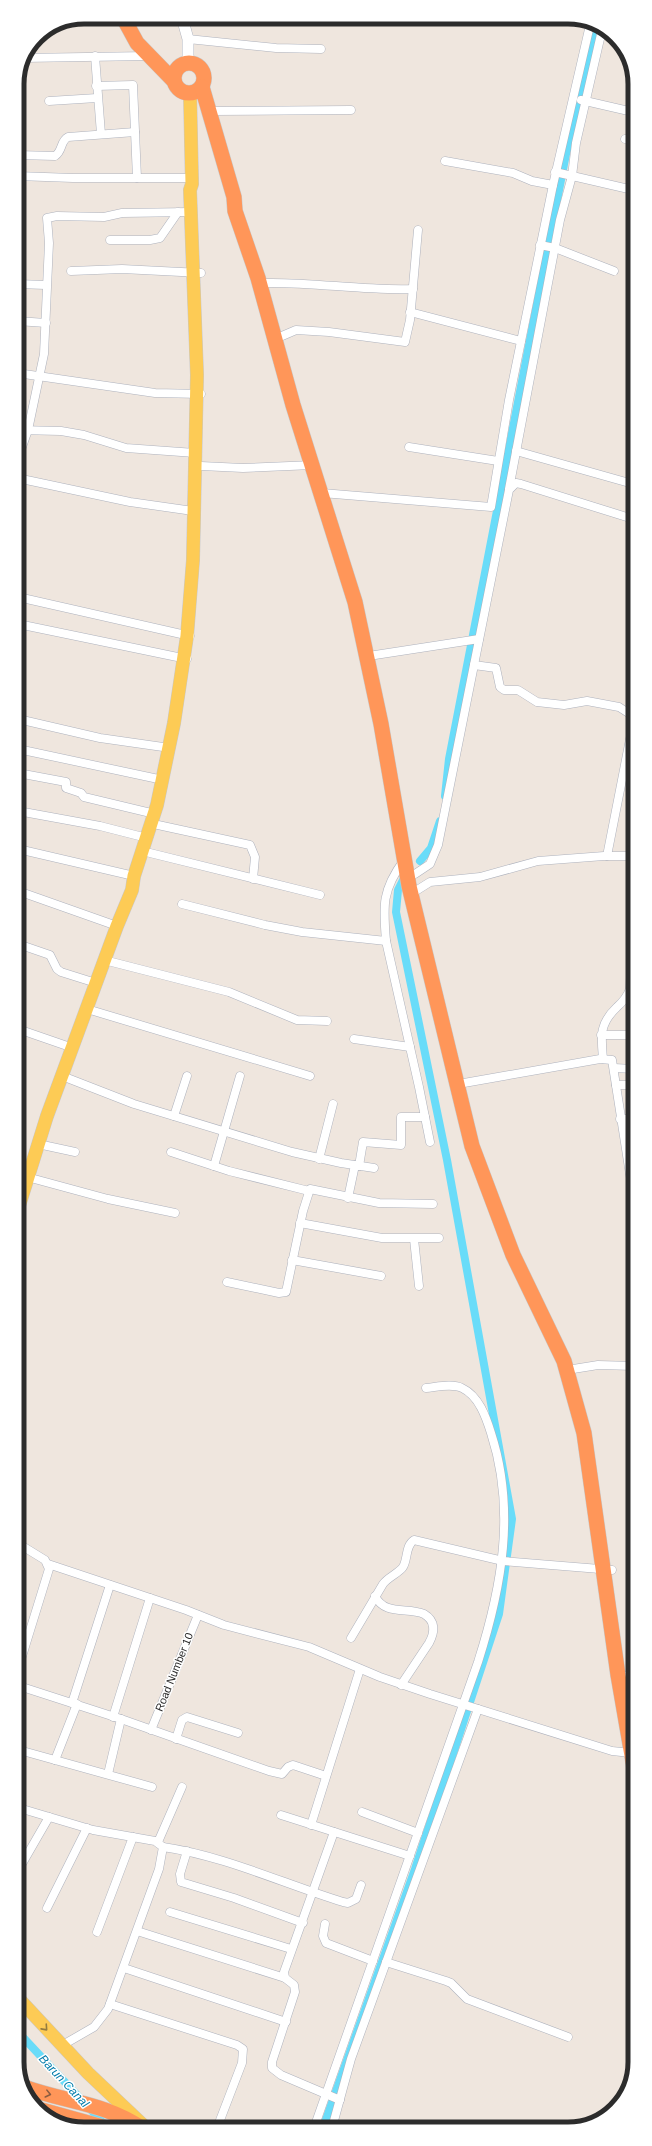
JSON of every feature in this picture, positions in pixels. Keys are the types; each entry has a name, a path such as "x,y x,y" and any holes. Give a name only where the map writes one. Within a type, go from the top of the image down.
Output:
{"highway":[{"path":"132,27 148,56 180,70 196,64 203,70 205,79 196,90"},
{"path":"132,27 155,50 180,70"},
{"path":"180,70 180,90 196,90"},
{"path":"196,90 210,111 234,197 235,211 262,292 313,465 326,493"},
{"path":"234,197 240,203 266,283 365,627 375,655 415,874 415,892 472,1146 513,1256 571,1370"},
{"path":"365,627 404,860 415,892 474,1124 489,1171 520,1250 571,1370 592,1434 628,1729"},
{"path":"608,1570 628,1665"},
{"path":"31,2089 104,2108 133,2122"},
{"path":"52,2113 91,2122"}],"main road":[{"path":"196,90 192,181 185,212 198,273"},
{"path":"25,1172 38,1144 104,960 132,890 134,876 147,838 156,819 176,749 199,560 201,466 198,273 195,188 192,181"},
{"path":"190,636 195,453 199,394"},
{"path":"132,890 140,880 150,853 187,659"},
{"path":"24,2005 61,2046 140,2122"}],"street":[{"path":"180,70 188,39 184,24"},
{"path":"415,874 430,864 438,845 474,665 476,640 516,451 555,248 564,174 579,100 589,28"},
{"path":"491,507 498,461 521,341 553,185 564,174 576,143 579,100 601,34"},
{"path":"188,39 276,48 321,49"},
{"path":"32,56 148,56"},
{"path":"95,56 96,86 101,134"},
{"path":"96,86 133,85 137,178"},
{"path":"49,101 97,98"},
{"path":"579,100 628,111"},
{"path":"210,111 351,110"},
{"path":"24,155 56,156 60,151 64,139 101,134 135,132"},
{"path":"445,161 513,173 532,181 553,185"},
{"path":"564,174 628,189"},
{"path":"24,176 137,178 192,181"},
{"path":"110,240 150,240 160,238 185,212"},
{"path":"24,442 28,430 39,377 46,323 48,243 46,222 48,217 104,217 122,213 185,212"},
{"path":"282,336 296,330 329,332 405,342 413,289 418,230"},
{"path":"540,245 555,248 614,271"},
{"path":"70,271 122,269 198,273"},
{"path":"266,283 302,283 392,290 413,289"},
{"path":"24,284 46,285"},
{"path":"410,312 521,341"},
{"path":"24,321 46,323"},
{"path":"24,374 155,393 199,394"},
{"path":"24,430 46,430 84,435 126,448 195,453"},
{"path":"409,447 498,461"},
{"path":"516,451 628,483"},
{"path":"201,466 258,468 313,465"},
{"path":"24,479 130,502 194,511"},
{"path":"508,490 516,483 521,484 628,517"},
{"path":"326,493 504,509"},
{"path":"24,597 190,636"},
{"path":"24,625 187,659"},
{"path":"375,655 459,641 476,640"},
{"path":"474,665 496,668 500,688 504,690 518,690 537,702 564,705 577,701 587,701 619,707 628,712"},
{"path":"24,720 100,738 170,748"},
{"path":"24,750 163,780"},
{"path":"606,856 628,752"},
{"path":"24,774 66,782 66,788 82,792 84,797 250,845 254,857 253,879"},
{"path":"24,812 100,826 147,838"},
{"path":"24,850 134,876"},
{"path":"150,853 320,895"},
{"path":"415,892 430,882 480,877 538,861 606,856 628,856"},
{"path":"404,860 392,875 386,894 384,922 386,941 430,1142"},
{"path":"24,893 117,926"},
{"path":"182,904 265,925 302,932 386,941"},
{"path":"24,946 50,955 56,969 61,972 96,982"},
{"path":"104,960 229,992 297,1020 327,1021"},
{"path":"603,1059 601,1035 605,1022 626,998 628,994"},
{"path":"87,1009 310,1076"},
{"path":"24,1031 73,1048"},
{"path":"601,1035 628,1035"},
{"path":"354,1039 410,1047"},
{"path":"464,1083 603,1059 612,1060 628,1165"},
{"path":"614,1068 628,1069"},
{"path":"62,1076 134,1104 319,1159 374,1168"},
{"path":"174,1116 187,1076"},
{"path":"214,1166 240,1076"},
{"path":"616,1085 628,1085"},
{"path":"319,1159 333,1104"},
{"path":"348,1198 363,1142 401,1145 400,1117 425,1117"},
{"path":"620,1119 628,1119"},
{"path":"38,1144 75,1152"},
{"path":"171,1152 214,1166 309,1191 393,1205 433,1204"},
{"path":"25,1172 108,1199 175,1213"},
{"path":"227,1282 284,1293 287,1290 300,1223 309,1191"},
{"path":"300,1223 364,1236 414,1239 439,1238"},
{"path":"414,1239 419,1286"},
{"path":"292,1260 381,1276"},
{"path":"571,1370 598,1365 628,1366"},
{"path":"318,2122 333,2097 373,1980 386,1962 390,1931 410,1856 491,1621 503,1562 505,1504 497,1454 485,1417 473,1396 461,1388 456,1386 426,1388"},
{"path":"351,1638 386,1579 403,1567 409,1546 414,1540 503,1562 608,1570"},
{"path":"24,1547 48,1564 198,1614 237,1629 309,1647 401,1685 612,1751 628,1753"},
{"path":"24,1650 48,1574 48,1564"},
{"path":"56,1760 110,1585"},
{"path":"375,1596 378,1602 387,1608 424,1614 433,1625 433,1636 401,1685"},
{"path":"113,1717 150,1598"},
{"name":"Road Number 10","path":"151,1730 198,1614"},
{"path":"311,1825 360,1669"},
{"path":"24,1688 74,1703 276,1773 282,1774 288,1767 293,1765 326,1776"},
{"path":"332,2122 333,2097 373,1980 373,1961 390,1931 478,1709"},
{"path":"176,1739 182,1720 187,1717 238,1733"},
{"path":"108,1774 121,1719"},
{"path":"24,1751 108,1774 152,1788"},
{"path":"61,2046 94,2027 101,2020 110,2004 159,1869 161,1845 182,1786"},
{"path":"24,1810 87,1828 133,1837 187,1851 348,1903 356,1899 361,1885"},
{"path":"362,1812 418,1833"},
{"path":"281,1815 410,1856"},
{"path":"24,1860 49,1817"},
{"path":"46,1908 87,1828"},
{"path":"285,1978 284,1972 314,1893 334,1832"},
{"path":"97,1932 133,1837"},
{"path":"187,1851 180,1874 181,1882 234,1898 303,1923"},
{"path":"170,1912 292,1949"},
{"path":"325,1924 323,1936 326,1943 373,1961"},
{"path":"137,1931 285,1978 294,1985 295,1988 286,2022 272,2057 272,2068 281,2075 333,2097"},
{"path":"386,1962 446,1980 455,1986 467,1999 568,2037"},
{"path":"124,1968 286,2022"},
{"path":"110,2004 236,2045 243,2049 242,2063 218,2122"},
{"path":"56,2115 61,2115"}],"waterway":[{"path":"445,796 449,759 566,154 595,31"},
{"path":"420,861 431,848 440,821"},
{"path":"325,2122 415,1869 499,1614 512,1519 447,1160 396,912 398,890 406,874"},
{"name":"Barun Canal","path":"24,2038 102,2122"}]}
